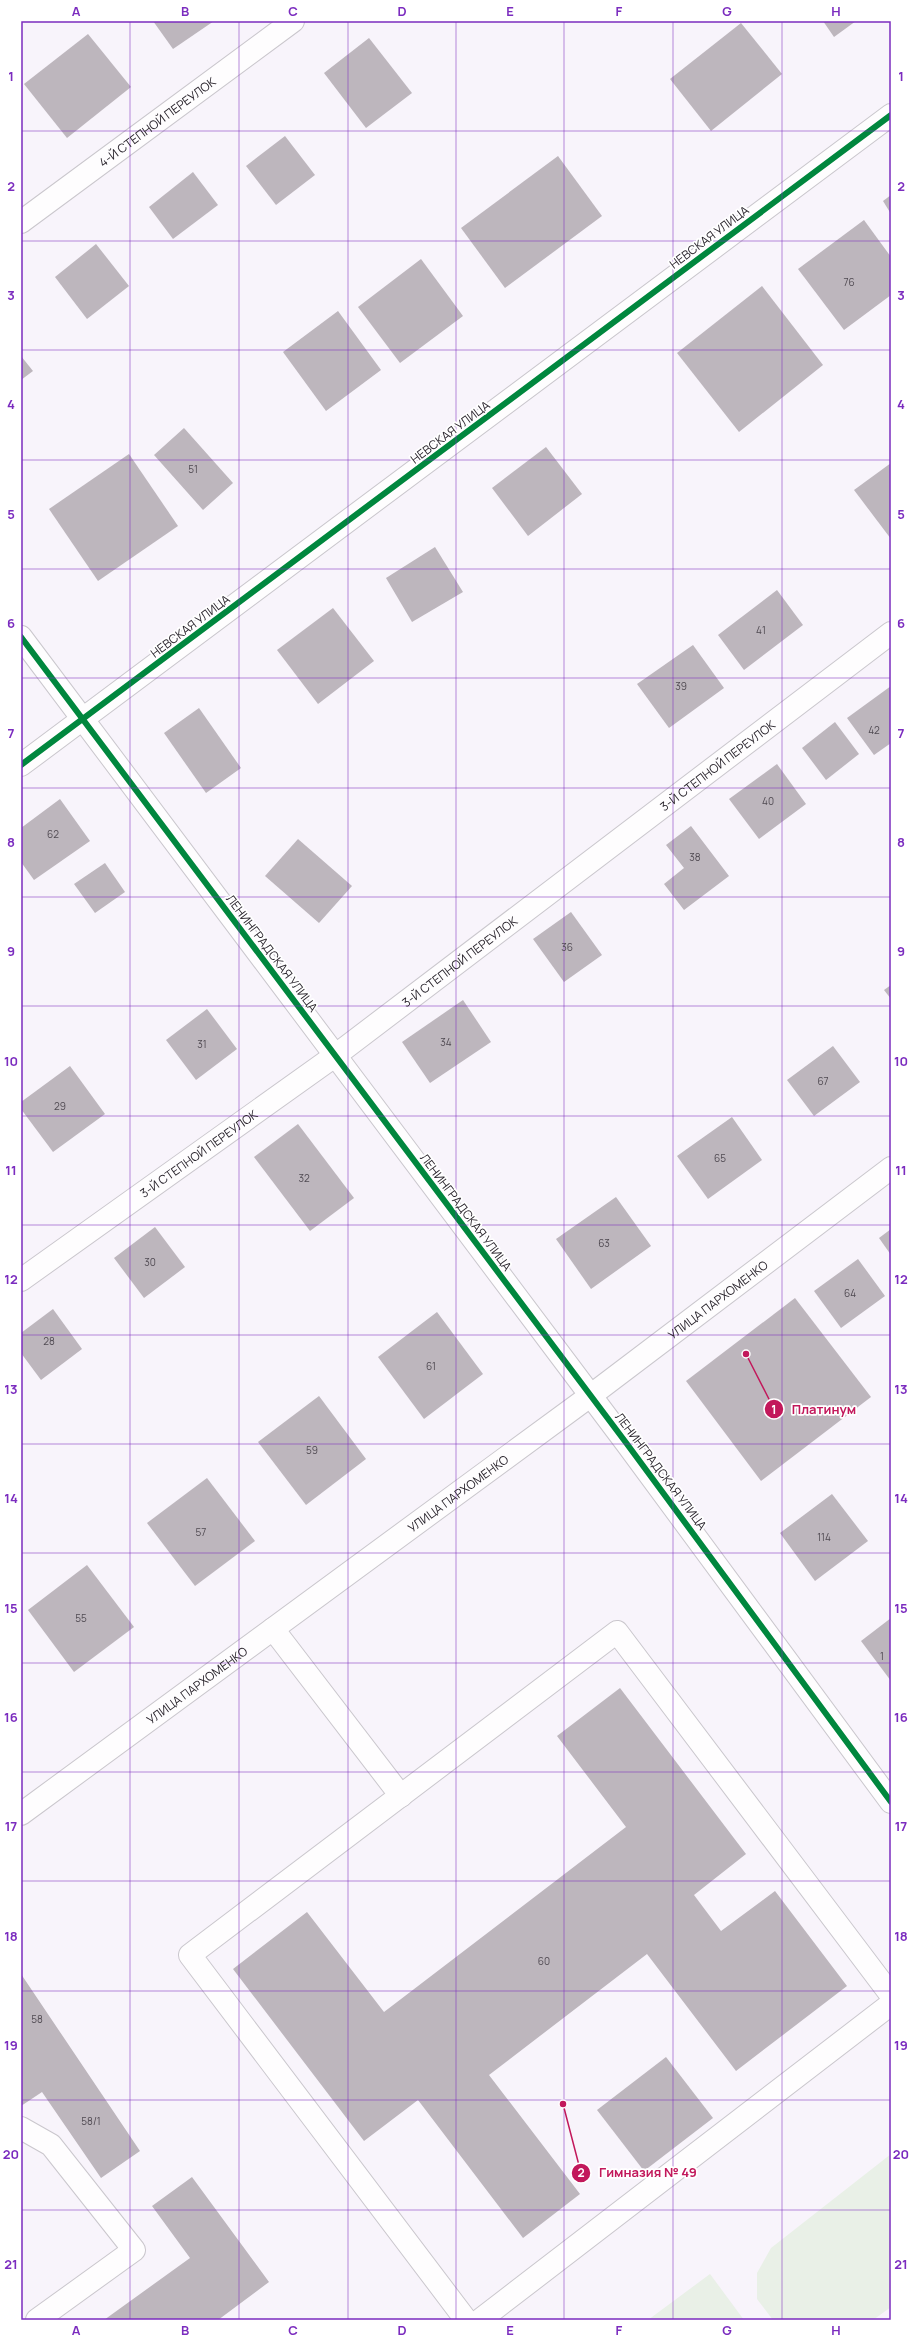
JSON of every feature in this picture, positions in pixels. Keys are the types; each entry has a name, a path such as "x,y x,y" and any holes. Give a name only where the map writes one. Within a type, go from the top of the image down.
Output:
{"street":[{"name":"4-Й СТЕПНОЙ ПЕРЕУЛОК","path":"21,222 293,21"},
{"name":"НЕВСКАЯ УЛИЦА","path":"21,765 84,720 891,115"},
{"name":"3-Й СТЕПНОЙ ПЕРЕУЛОК","path":"21,1280 336,1055 891,633"},
{"name":"ЛЕНИНГРАДСКАЯ УЛИЦА","path":"21,637 336,1055 891,1802"},
{"name":"УЛИЦА ПАРХОМЕНКО","path":"21,1814 590,1396 891,1168"},
{"path":"273,1629 401,1796"},
{"path":"466,2320 190,1955 618,1632 891,1995"},
{"path":"480,2320 891,2004"},
{"path":"21,2128 51,2145 134,2250 37,2320"}],"shaded area":[{"path":"891,2154 891,2307 873,2320 773,2320 757,2299 757,2273 771,2248"},
{"path":"710,2274 744,2320 648,2320"}],"building":[{"path":"153,21 214,21 173,49"},
{"path":"823,21 856,21 834,37"},
{"path":"741,23 782,74 711,131 670,79"},
{"path":"88,34 131,87 67,138 24,84"},
{"path":"369,38 412,93 366,128 324,73"},
{"path":"285,136 315,175 276,205 246,166"},
{"path":"558,156 602,216 505,288 461,228"},
{"path":"193,172 218,205 173,239 149,207"},
{"path":"891,195 891,214 883,201"},
{"path":"864,220 891,257 891,295 844,330 798,269"},
{"path":"96,244 129,286 87,319 55,277"},
{"path":"421,259 463,316 400,363 358,307"},
{"path":"762,286 823,365 739,432 677,353"},
{"path":"338,311 381,370 326,411 283,352"},
{"path":"21,356 33,371 21,380"},
{"path":"184,428 233,483 203,510 154,455"},
{"path":"546,447 582,494 528,536 492,488"},
{"path":"129,454 178,526 98,581 49,509"},
{"path":"891,463 891,539 854,490"},
{"path":"435,547 463,592 412,622 386,578"},
{"path":"777,590 803,625 744,670 718,635"},
{"path":"333,608 374,661 318,704 277,650"},
{"path":"693,645 724,688 669,728 637,684"},
{"path":"891,686 891,743 874,755 847,718"},
{"path":"199,708 241,768 206,793 164,733"},
{"path":"835,722 859,754 826,780 802,748"},
{"path":"777,764 806,804 759,839 729,799"},
{"path":"60,799 90,841 34,880 21,862 21,828"},
{"path":"691,826 729,876 684,910 664,884 684,868 666,845"},
{"path":"298,839 352,886 319,923 265,876"},
{"path":"105,863 125,892 95,913 74,884"},
{"path":"571,912 602,955 564,982 533,939"},
{"path":"891,985 891,999 884,990"},
{"path":"463,1000 491,1042 430,1083 402,1042"},
{"path":"207,1009 237,1049 196,1080 166,1040"},
{"path":"833,1046 860,1082 814,1116 787,1080"},
{"path":"70,1066 105,1114 53,1152 21,1109 21,1102"},
{"path":"732,1117 762,1160 708,1199 677,1156"},
{"path":"298,1124 354,1198 310,1231 254,1157"},
{"path":"616,1197 651,1246 591,1289 556,1239"},
{"path":"155,1227 185,1267 144,1298 114,1258"},
{"path":"891,1229 891,1255 879,1238"},
{"path":"858,1259 885,1296 841,1328 814,1291"},
{"path":"795,1298 871,1397 761,1481 686,1381"},
{"path":"53,1309 82,1349 41,1380 21,1353 21,1333"},
{"path":"437,1312 483,1374 424,1419 378,1357"},
{"path":"319,1396 366,1459 306,1505 258,1442"},
{"path":"207,1478 255,1541 195,1586 147,1523"},
{"path":"832,1494 868,1541 815,1581 780,1533"},
{"path":"87,1565 134,1627 74,1672 28,1610"},
{"path":"891,1618 891,1681 861,1641"},
{"path":"620,1688 746,1854 694,1895 721,1931 775,1891 847,1986 736,2071 647,1954 489,2075 580,2194 523,2238 418,2100 364,2141 233,1969 307,1912 384,2012 626,1827 557,1736"},
{"path":"21,1974 140,2151 101,2178 42,2092 21,2106"},
{"path":"666,2057 713,2118 644,2171 597,2110"},
{"path":"192,2177 269,2282 218,2320 104,2320 190,2258 152,2206"}],"cycle path":[{"path":"21,765 891,115"},
{"path":"21,637 627,1444 891,1802"}],"place":[{"name":"Платинум","path":"746,1354"},
{"name":"Гимназия № 49","path":"563,2104"}]}
